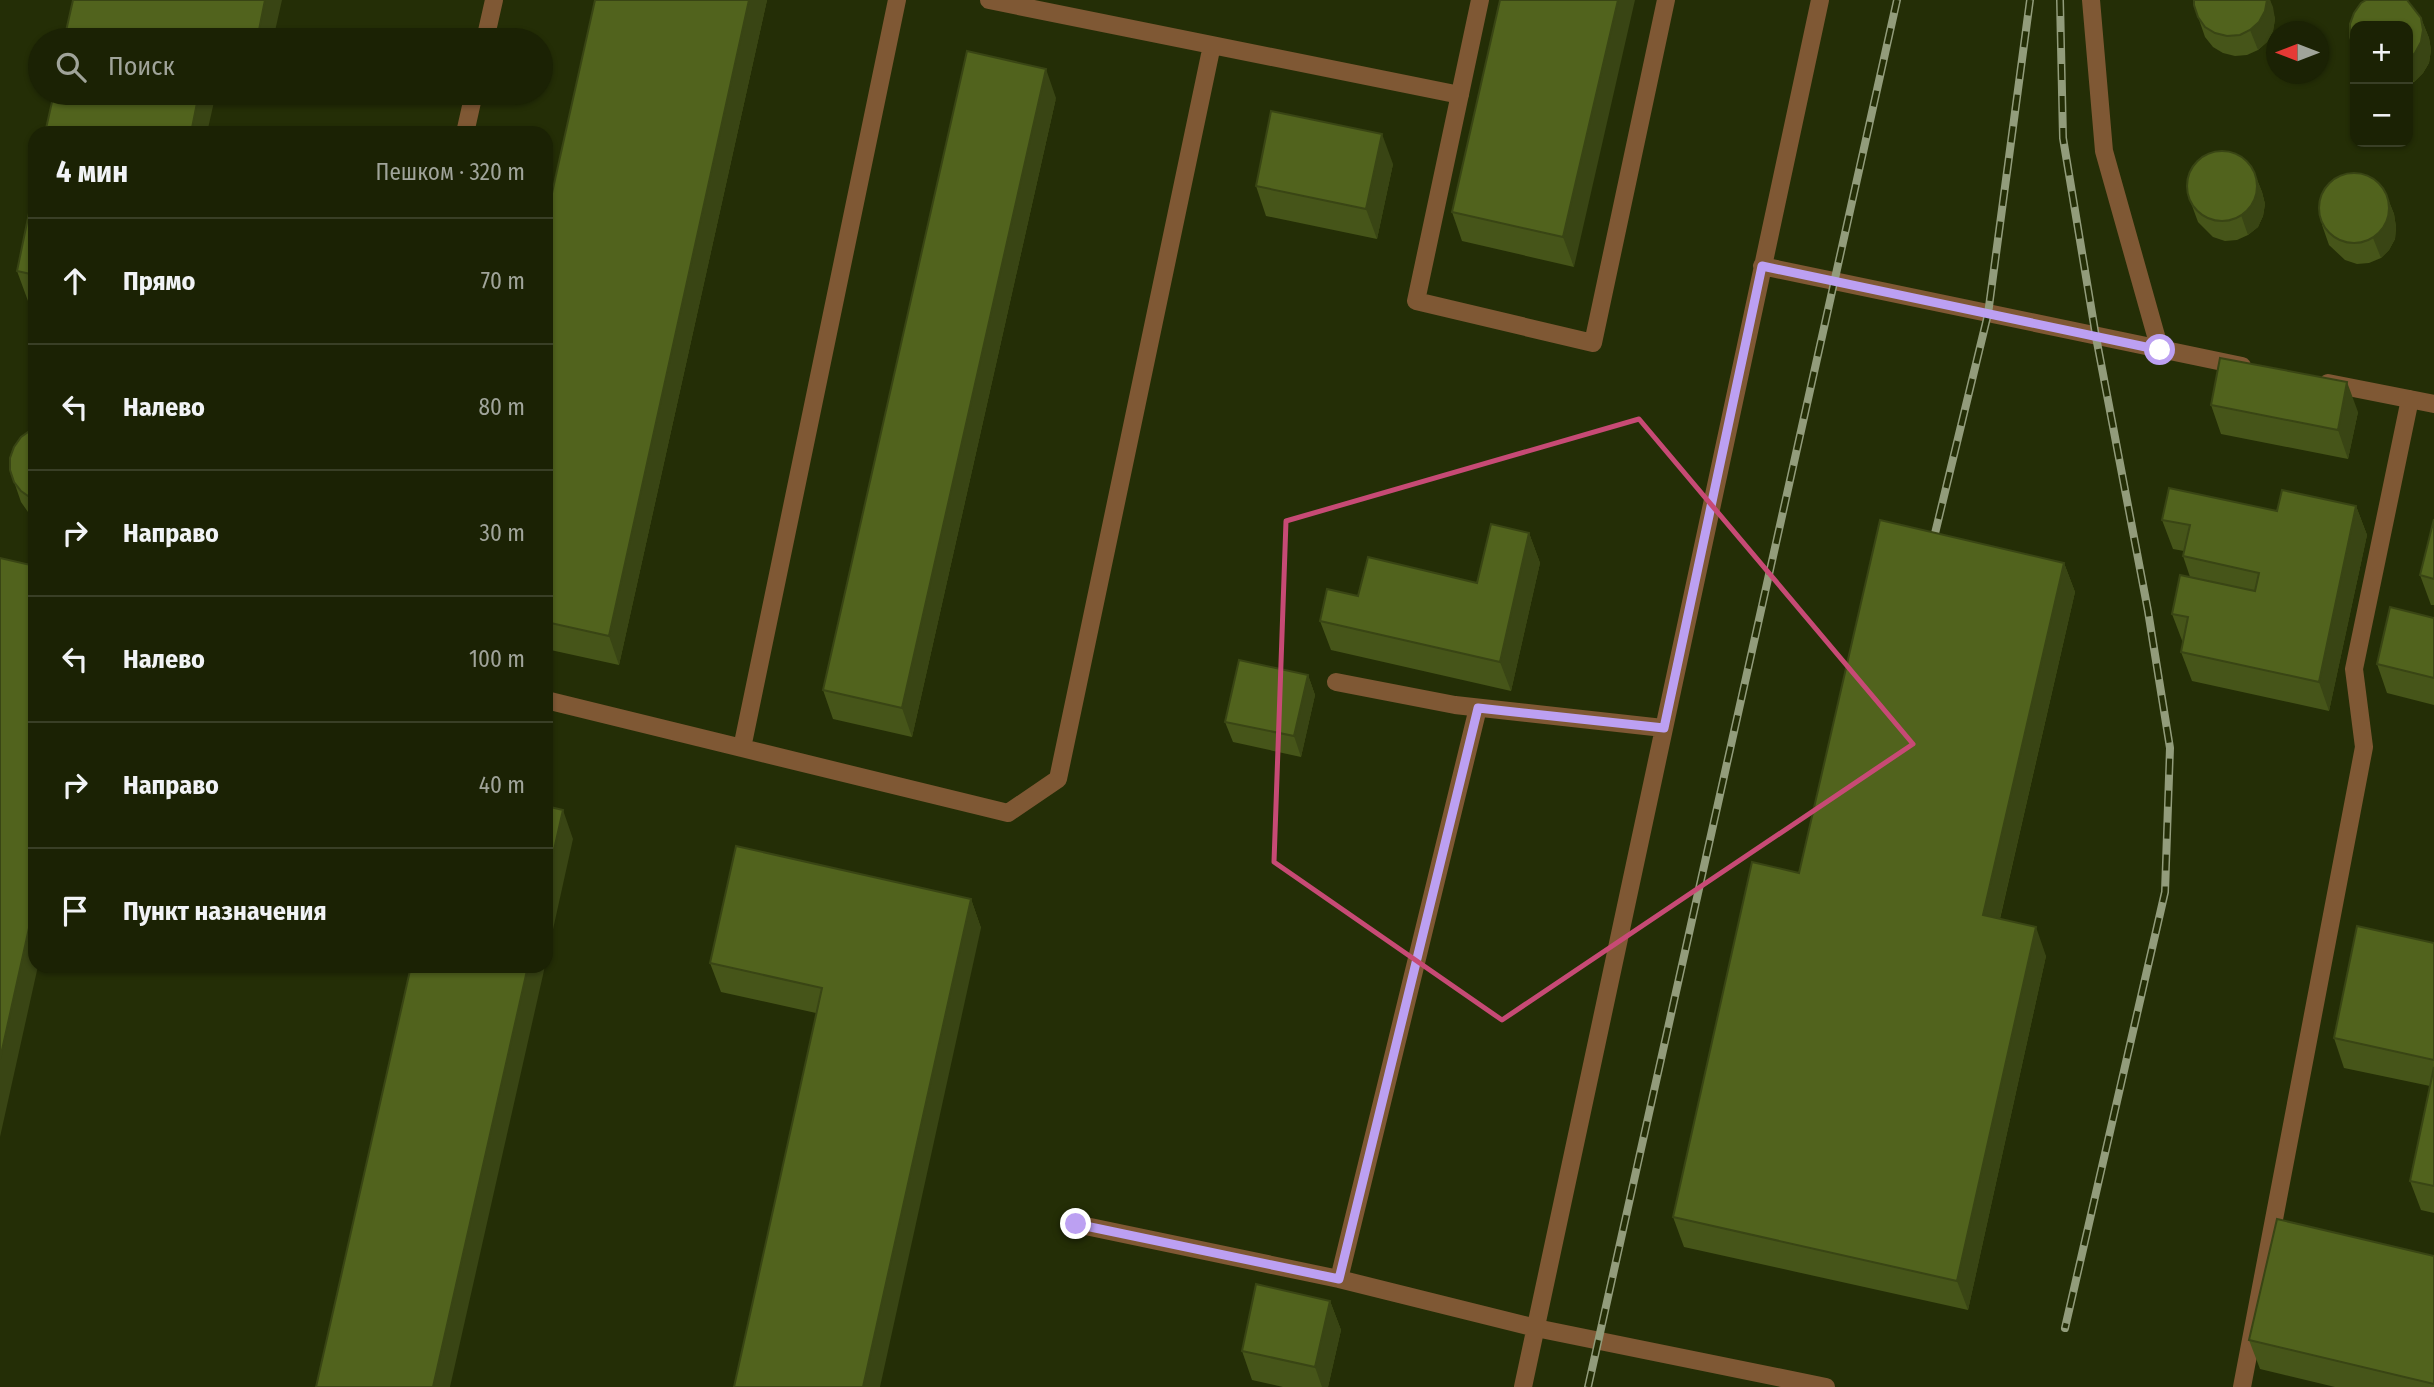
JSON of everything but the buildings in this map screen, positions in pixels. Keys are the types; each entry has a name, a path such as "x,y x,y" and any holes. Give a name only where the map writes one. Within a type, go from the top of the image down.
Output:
{"lane":[{"path":"488,28 494,0"},
{"path":"742,748 897,0"},
{"path":"989,0 1042,5 1212,45 1460,95"},
{"path":"1480,0 1416,301 1593,343 1666,0"},
{"path":"1523,1387 1820,0"},
{"path":"2091,0 2104,151 2160,350"},
{"path":"553,703 1008,813 1058,779 1212,45"},
{"path":"467,126 471,105"},
{"path":"1762,266 2265,370"},
{"path":"2305,378 2434,404"},
{"path":"2242,1387 2364,747 2354,669 2410,399"},
{"path":"1336,682 1478,708 1664,728"},
{"path":"1339,1279 1478,708"},
{"path":"1076,1224 1339,1279 1536,1328 1826,1387"}],"highlighted area":[{"path":"1639,419 1913,744 1502,1020 1274,862 1286,521"}],"railway":[{"path":"1588,1387 1897,0"},
{"path":"1931,550 1988,314 2030,0"},
{"path":"2060,0 2063,138 2170,748 2165,892 2065,1328"}],"route":[{"path":"1076,1224 1339,1279 1478,708 1664,728 1762,266 2160,350"}]}
